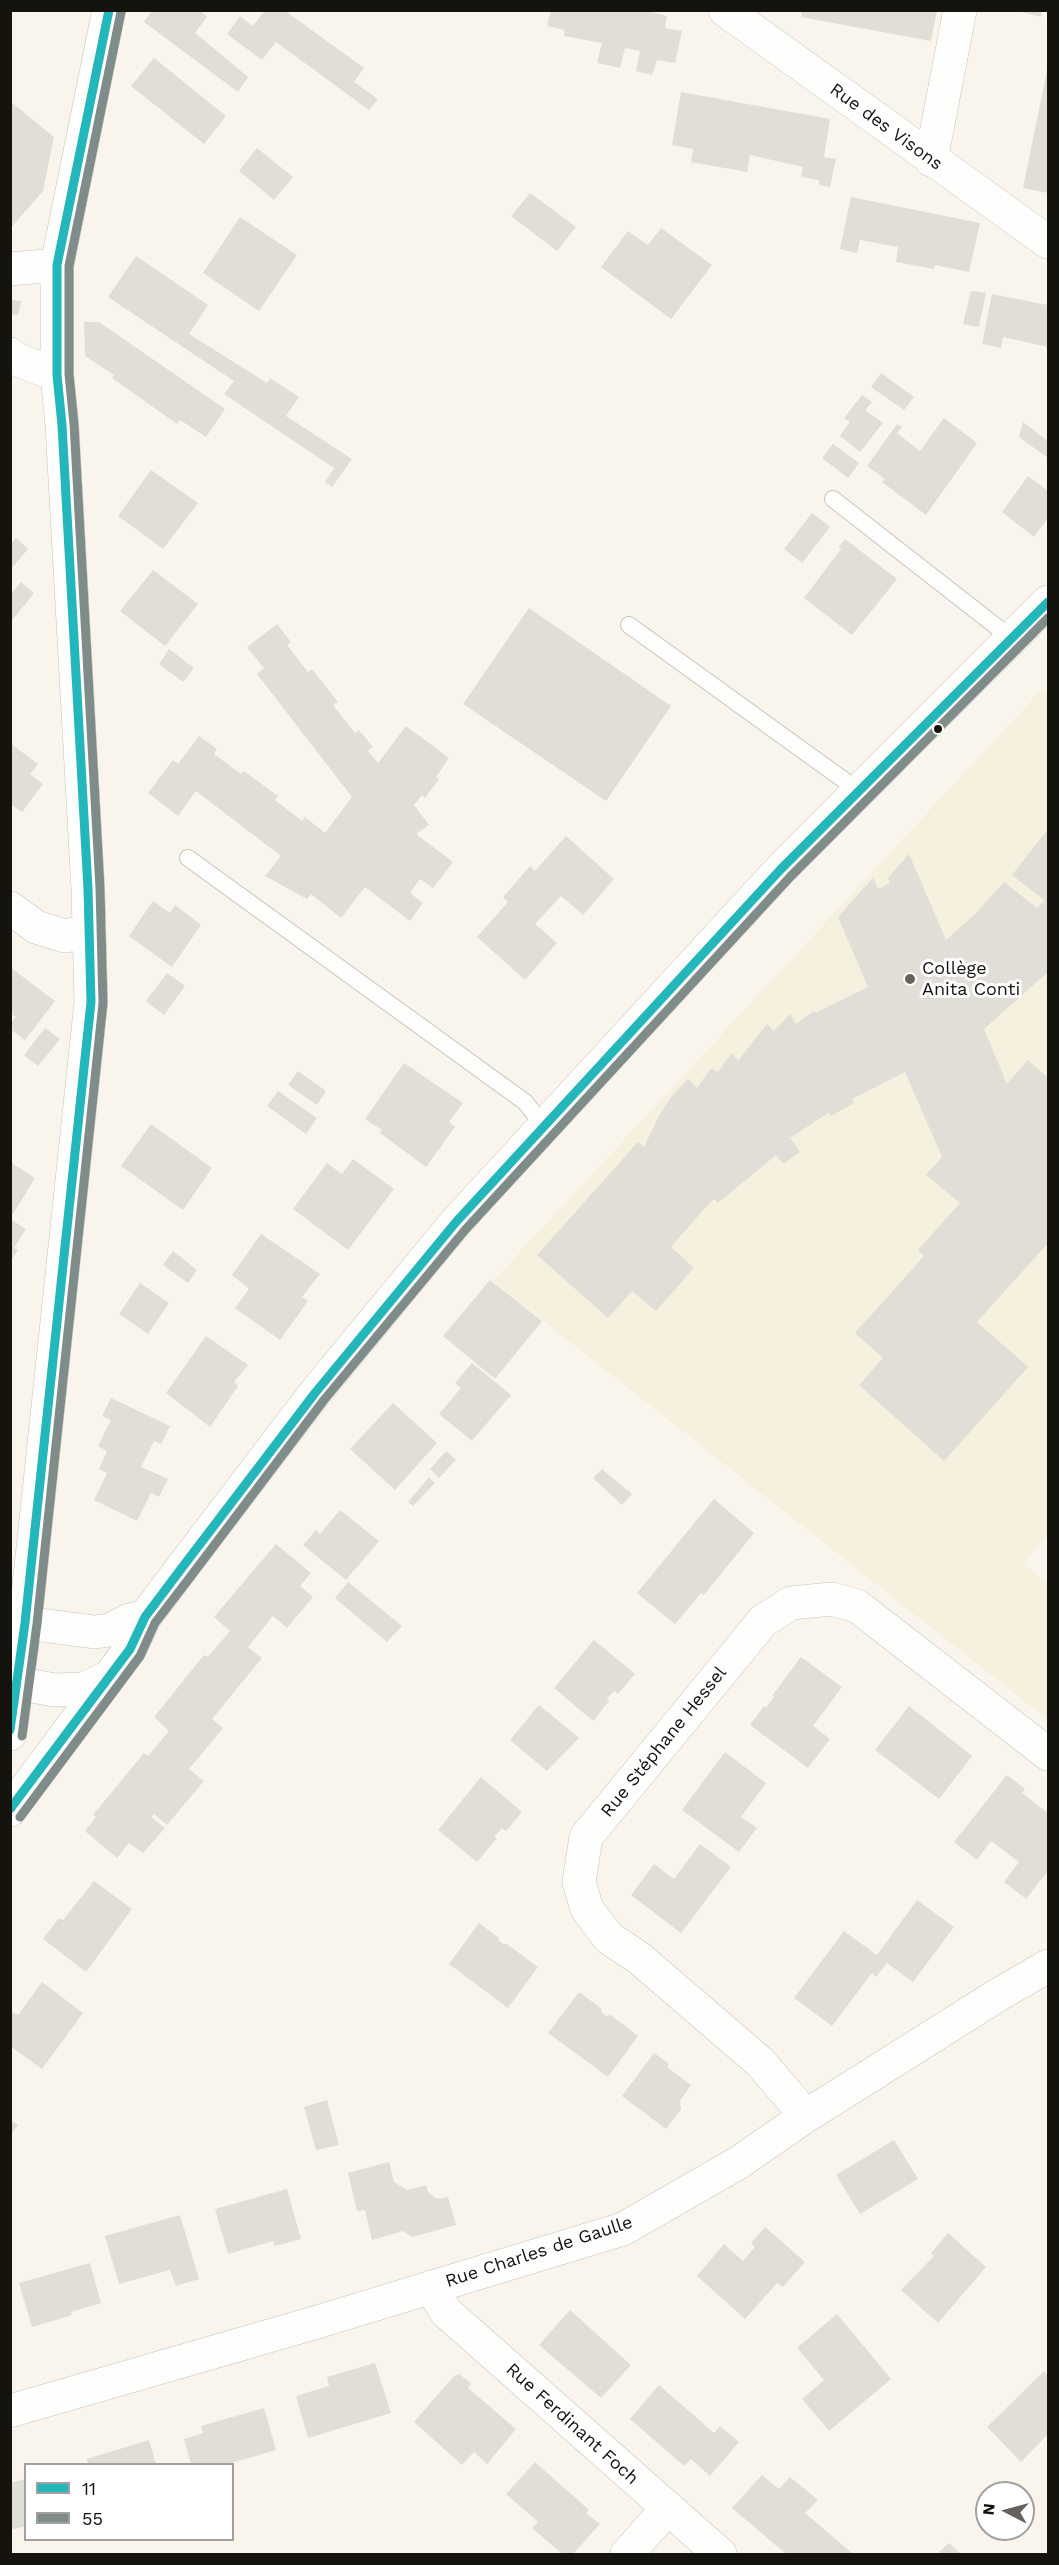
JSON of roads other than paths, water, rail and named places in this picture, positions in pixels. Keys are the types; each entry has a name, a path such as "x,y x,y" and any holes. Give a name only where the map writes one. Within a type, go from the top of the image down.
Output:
{"street":[{"path":"10,1734 91,1002 62,424 57,375 57,266 109,10"},
{"name":"Rue des Visons","path":"725,10 1048,242"},
{"path":"931,160 960,10"},
{"path":"10,269 57,266"},
{"path":"10,354 18,360 57,375"},
{"path":"10,1810 130,1648 145,1617 315,1393 456,1222 781,869 1048,602"},
{"path":"10,908 36,927 65,936 89,931"},
{"name":"Rue Stéphane Hessel","path":"806,2116 760,2062 639,1958 609,1938 587,1909 579,1882 586,1837 763,1621 791,1603 832,1599 857,1606 1048,1754"},
{"path":"19,1638 110,1630 129,1620 145,1617"},
{"path":"17,1683 54,1690 84,1689 109,1677"},
{"name":"Rue Charles de Gaulle","path":"10,2411 431,2288 623,2229 738,2163 806,2116 1048,1966"},
{"name":"Rue Ferdinant Foch","path":"431,2288 446,2312 720,2554"},
{"path":"627,2554 667,2509"}],"lane":[{"path":"833,499 1011,638"},
{"path":"629,625 859,791"},
{"path":"188,858 525,1102 544,1126"}],"place":[{"name":"Collège Anita Conti","path":"910,979"}]}
